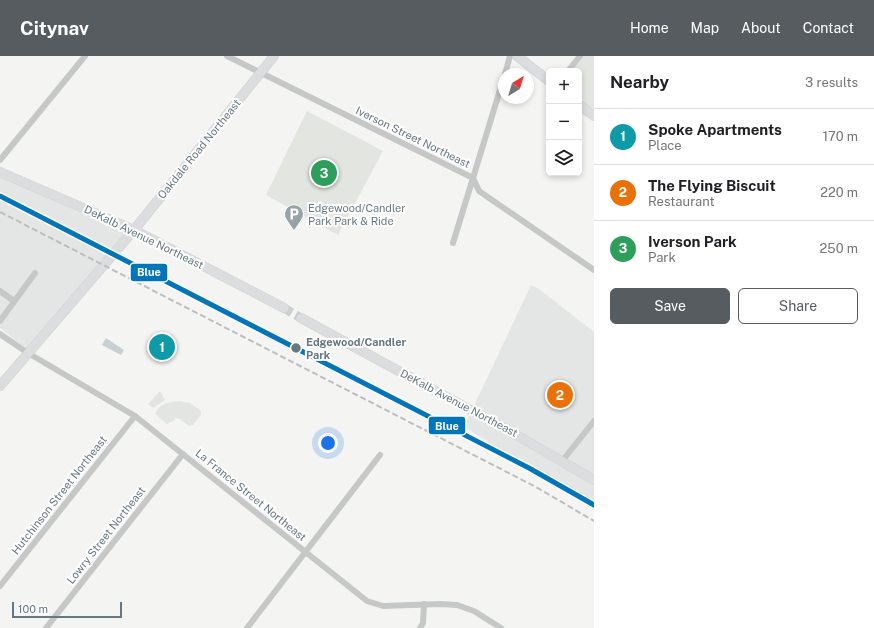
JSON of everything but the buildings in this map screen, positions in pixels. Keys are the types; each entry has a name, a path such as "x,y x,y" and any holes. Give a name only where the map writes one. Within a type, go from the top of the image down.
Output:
{"main road":[{"name":"Oakdale Road Northeast","path":"0,386 134,230 274,56"},
{"path":"517,56 546,80"},
{"path":"582,107 594,116"},
{"name":"DeKalb Avenue Northeast","path":"0,172 134,230 284,308"},
{"name":"DeKalb Avenue Northeast","path":"301,318 562,460 594,480"}],"street":[{"path":"0,160 85,56"},
{"name":"Iverson Street Northeast","path":"227,56 473,178 479,192 594,270"},
{"path":"506,68 510,56"},
{"path":"570,68 580,56"},
{"path":"452,243 498,95"},
{"path":"0,321 35,273"},
{"path":"0,291 14,302"},
{"name":"La France Street Northeast","path":"0,334 28,353 135,416 367,601 383,606 424,604 457,605 474,611 501,628"},
{"name":"Hutchinson Street Northeast","path":"0,586 135,416"},
{"path":"562,460 594,421"},
{"name":"Lowry Street Northeast","path":"46,628 183,454"},
{"path":"247,628 380,455"},
{"path":"420,628 423,623 424,604"}],"shaded area":[{"path":"578,56 594,56 594,113 582,103 582,68 568,68"},
{"path":"307,111 383,151 338,235 266,195"},
{"path":"0,171 135,228 34,354 0,328"},
{"path":"531,285 539,289 594,332 594,507 464,427"},
{"path":"106,338 124,350 121,355 102,345"},
{"path":"160,391 165,400 153,408 148,404"},
{"path":"179,401 190,403 201,411 201,415 193,425 189,426 181,419 175,418 175,420 167,424 155,414 164,404"}],"tunnel":[{"path":"284,308 301,318"}],"railway":[{"path":"0,212 536,487 594,521"}],"transit line":[{"name":"Blue","path":"0,196 529,468 594,505"}],"place":[{"name":"Iverson Park","path":"324,173"},
{"name":"Edgewood/Candler Park Park & Ride","path":"294,231"},
{"name":"Spoke Apartments","path":"162,347"},
{"name":"Edgewood/Candler Park","path":"296,348"},
{"name":"The Flying Biscuit","path":"560,395"}]}
